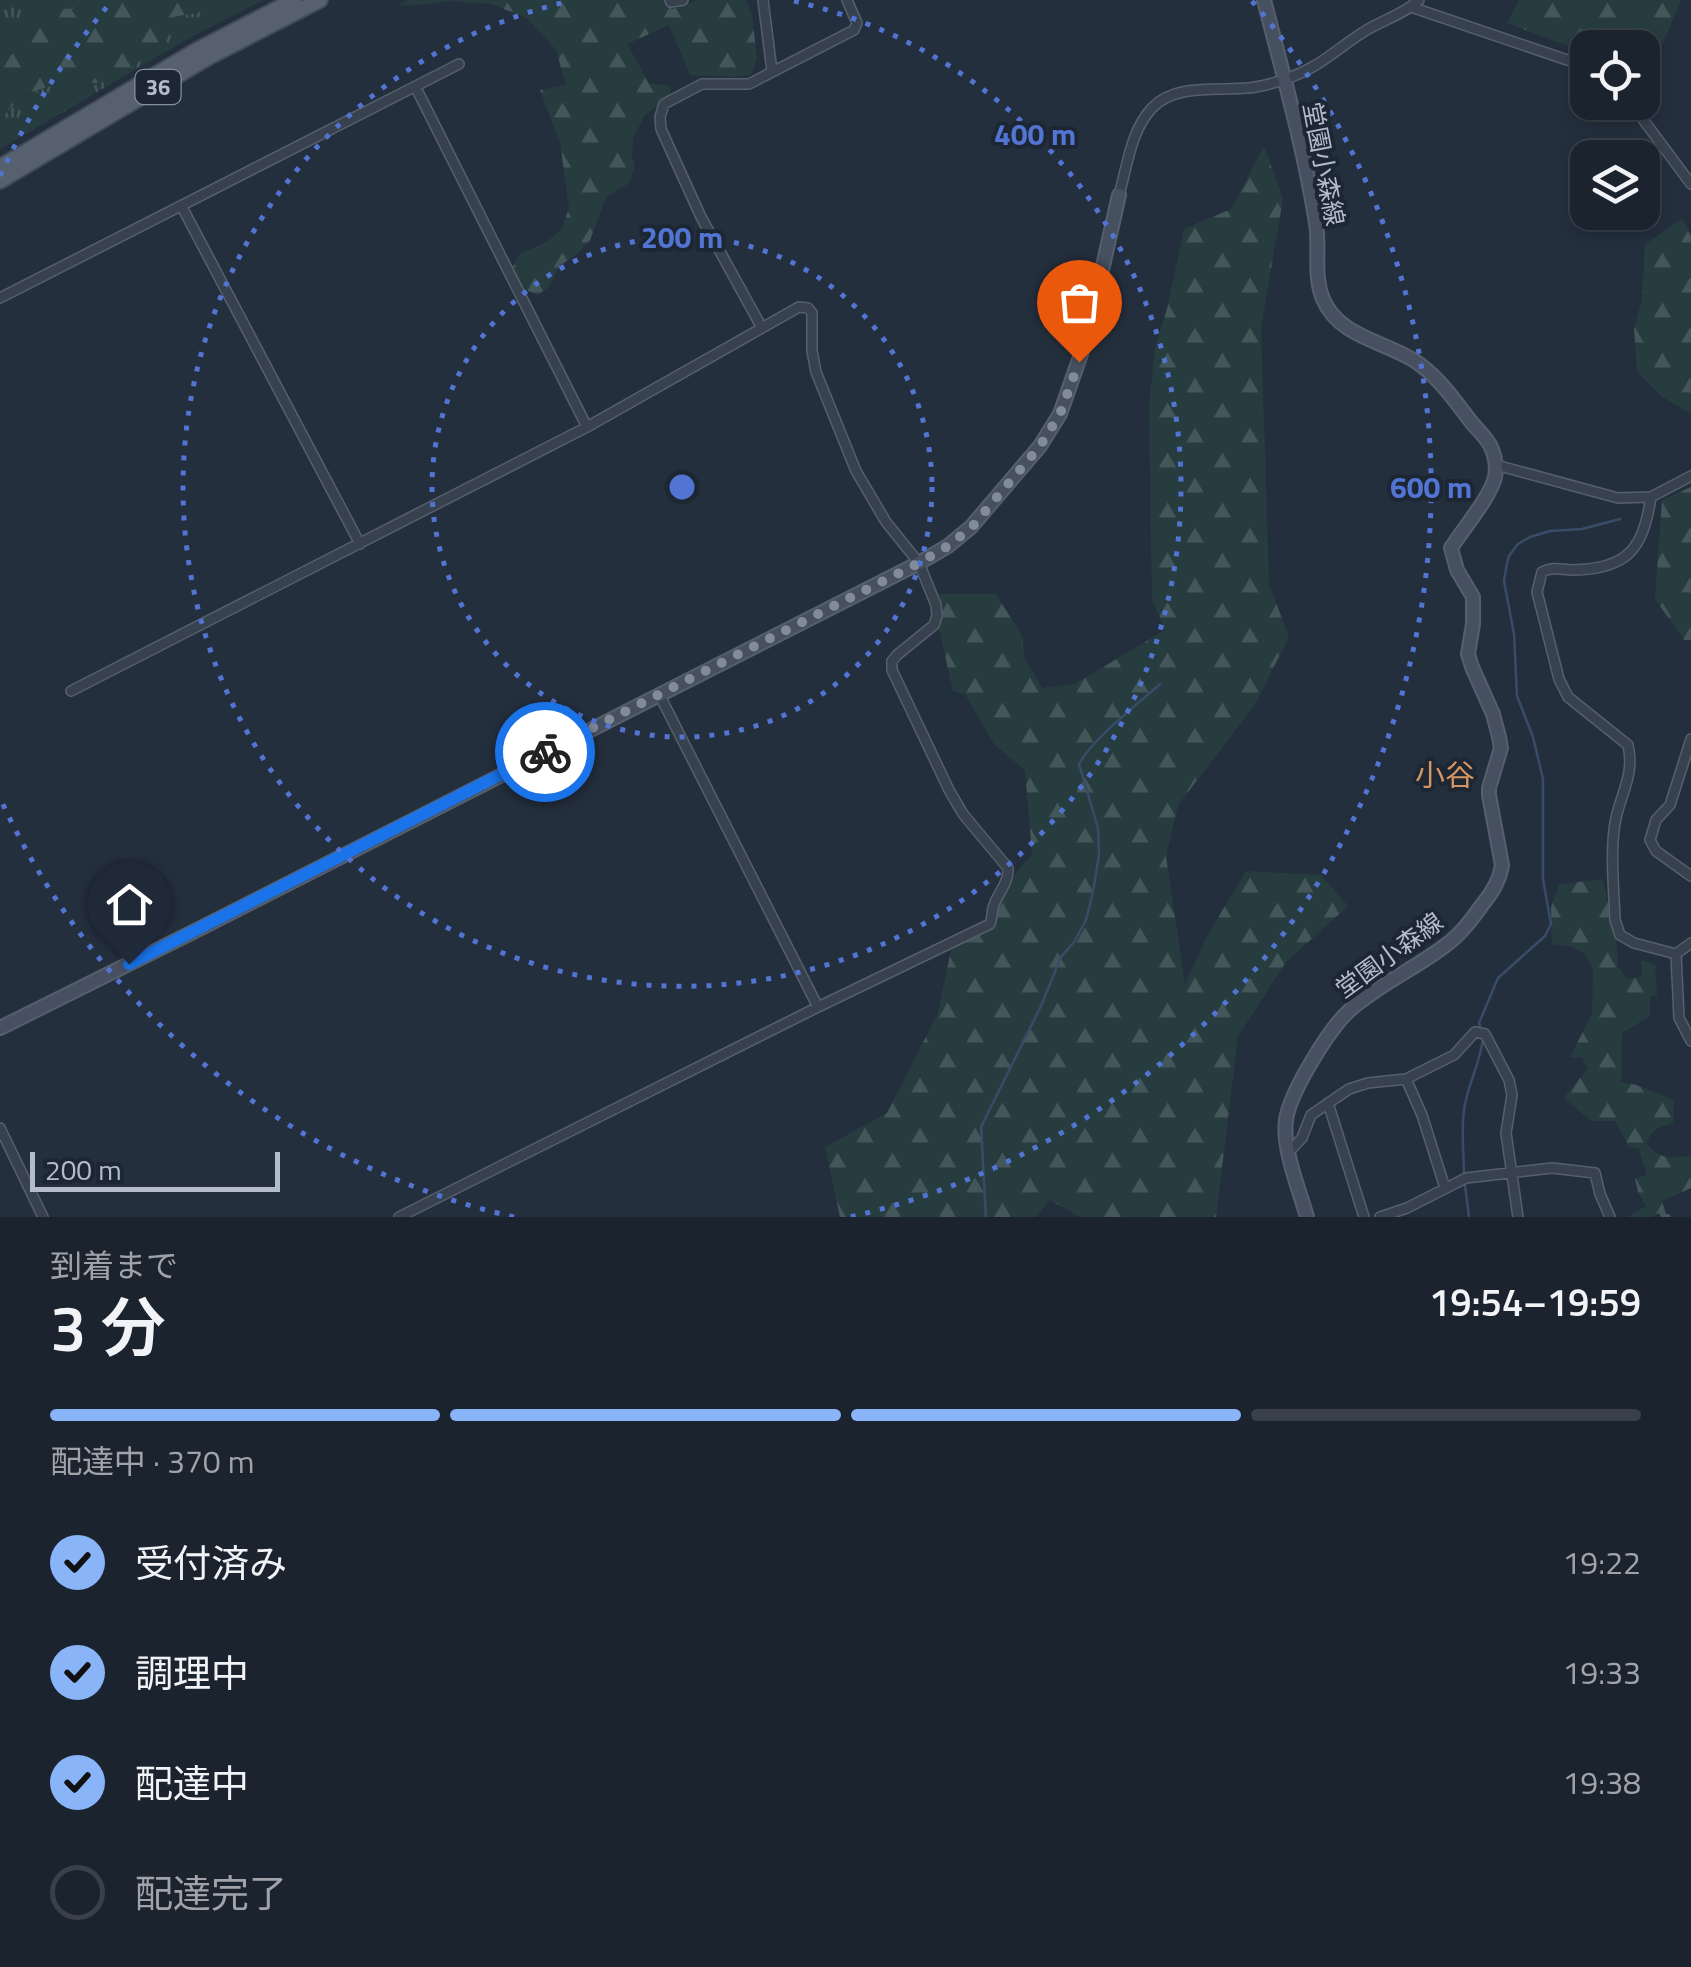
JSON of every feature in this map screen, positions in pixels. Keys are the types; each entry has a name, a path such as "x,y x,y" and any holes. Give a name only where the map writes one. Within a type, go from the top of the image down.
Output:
{"main road":[{"name":"36","path":"0,167 197,50 294,0"},
{"name":"36","path":"0,181 209,57 320,0"}],"street":[{"path":"670,0 683,0"},
{"path":"763,0 772,71"},
{"path":"762,328 701,217 660,129 660,117 664,104 702,84 749,84 854,30 857,23 846,0"},
{"name":"堂園小森線","path":"1264,0 1317,228 1321,295 1330,312 1357,335 1416,362 1446,388 1490,445 1496,465 1490,490 1452,548 1457,570 1473,597 1474,624 1468,654 1501,748 1489,795 1501,874 1493,891 1450,942 1378,988 1334,1026 1304,1076 1285,1123 1288,1152 1307,1217"},
{"path":"0,1028 919,563 972,527 1040,446 1060,414 1087,337 1118,195 1136,133 1152,107 1192,90 1252,88 1284,80 1316,67 1364,31 1415,4 1570,61"},
{"path":"0,298 459,64"},
{"path":"416,88 587,428"},
{"path":"1643,120 1691,184"},
{"path":"182,207 360,544"},
{"path":"72,691 587,428 799,307 812,313 816,372 856,471 886,522 919,563 936,604 934,624 897,655 892,670 948,790 1008,868 1009,877 990,924 399,1217"},
{"path":"1496,465 1618,498 1651,498 1691,476"},
{"path":"1651,498 1636,550 1591,570 1550,568 1542,572 1538,592 1559,678 1568,697 1628,745 1630,776 1615,824 1614,920 1620,935 1634,943 1676,954"},
{"path":"659,694 818,1007"},
{"path":"1691,739 1670,805 1656,820 1650,840 1656,851 1691,876"},
{"path":"1676,954 1691,943"},
{"path":"1676,954 1679,1018 1691,1042"},
{"path":"1288,1152 1302,1138 1311,1114 1348,1089 1406,1080 1454,1054 1475,1032 1485,1034 1509,1080 1512,1095 1506,1133 1518,1217"},
{"path":"1406,1080 1446,1188"},
{"path":"1328,1102 1364,1217"},
{"path":"0,1128 43,1217"},
{"path":"1380,1217 1466,1178 1552,1168 1595,1173 1610,1217"}],"green space":[{"path":"0,0 152,0 0,87"},
{"path":"102,0 232,0 174,17 165,42 127,71 96,83 59,83 23,95 0,119 0,59 19,52 39,25 58,9 91,8"},
{"path":"232,0 263,0 191,37 0,149 0,119 23,96 59,83 96,83 174,17"},
{"path":"408,0 663,0 672,9 697,0 746,0 752,15 757,58 751,75 690,75 669,25 627,44 649,83 670,86 671,96 645,115 633,138 635,166 629,183 606,197 590,240 559,266 549,287 538,295 521,288 513,266 521,253 547,242 562,228 569,208 560,143 540,90 566,85 556,50 527,18 491,4 451,1 398,5"},
{"path":"1519,0 1681,0 1660,50 1660,30 1570,30 1570,47 1507,23"},
{"path":"1264,146 1283,199 1261,328 1269,584 1289,637 1254,706 1178,805 1166,856 1185,985 1207,936 1246,871 1321,875 1348,906 1286,962 1238,1036 1216,1217 1080,1217 1050,1200 1035,1217 840,1217 825,1147 887,1113 938,1013 952,945 992,928 1006,888 1032,855 1025,770 994,744 965,694 953,691 938,624 938,594 996,594 1022,636 1025,658 1042,688 1075,684 1165,630 1152,599 1149,406 1155,348 1184,229 1231,209"},
{"path":"1682,219 1691,236 1691,414 1661,396 1637,372 1634,328 1642,300 1645,244"},
{"path":"1691,487 1691,640 1684,640 1655,599 1662,500"},
{"path":"1603,880 1618,967 1627,979 1642,977 1641,960 1655,965 1657,995 1650,997 1650,1016 1622,1033 1621,1082 1674,1100 1673,1123 1660,1127 1647,1143 1666,1157 1691,1155 1691,1188 1662,1201 1671,1217 1661,1217 1659,1213 1628,1217 1646,1206 1635,1179 1647,1175 1639,1149 1629,1147 1615,1121 1591,1121 1564,1098 1588,1068 1582,1058 1570,1057 1592,1014 1593,969 1584,953 1552,944 1551,907 1559,885"}],"waterway":[{"path":"1481,1030 1479,1023 1498,978 1545,936 1551,924 1543,879 1543,779 1533,737 1517,696 1514,634 1504,581 1507,563 1518,544 1530,537 1620,519"},
{"path":"986,1217 981,1127 1061,957 1086,920 1093,892 1099,855 1098,828 1079,764 1105,733 1160,684"},
{"path":"1464,1177 1464,1110 1483,1038"},
{"path":"1465,1185 1469,1217"}],"way so far":[{"path":"545,752 948,546 972,527 1040,446 1060,414 1079,362"}],"district":[{"name":"小谷","path":"1445,776"}],"route":[{"path":"129,964 545,752"}]}
